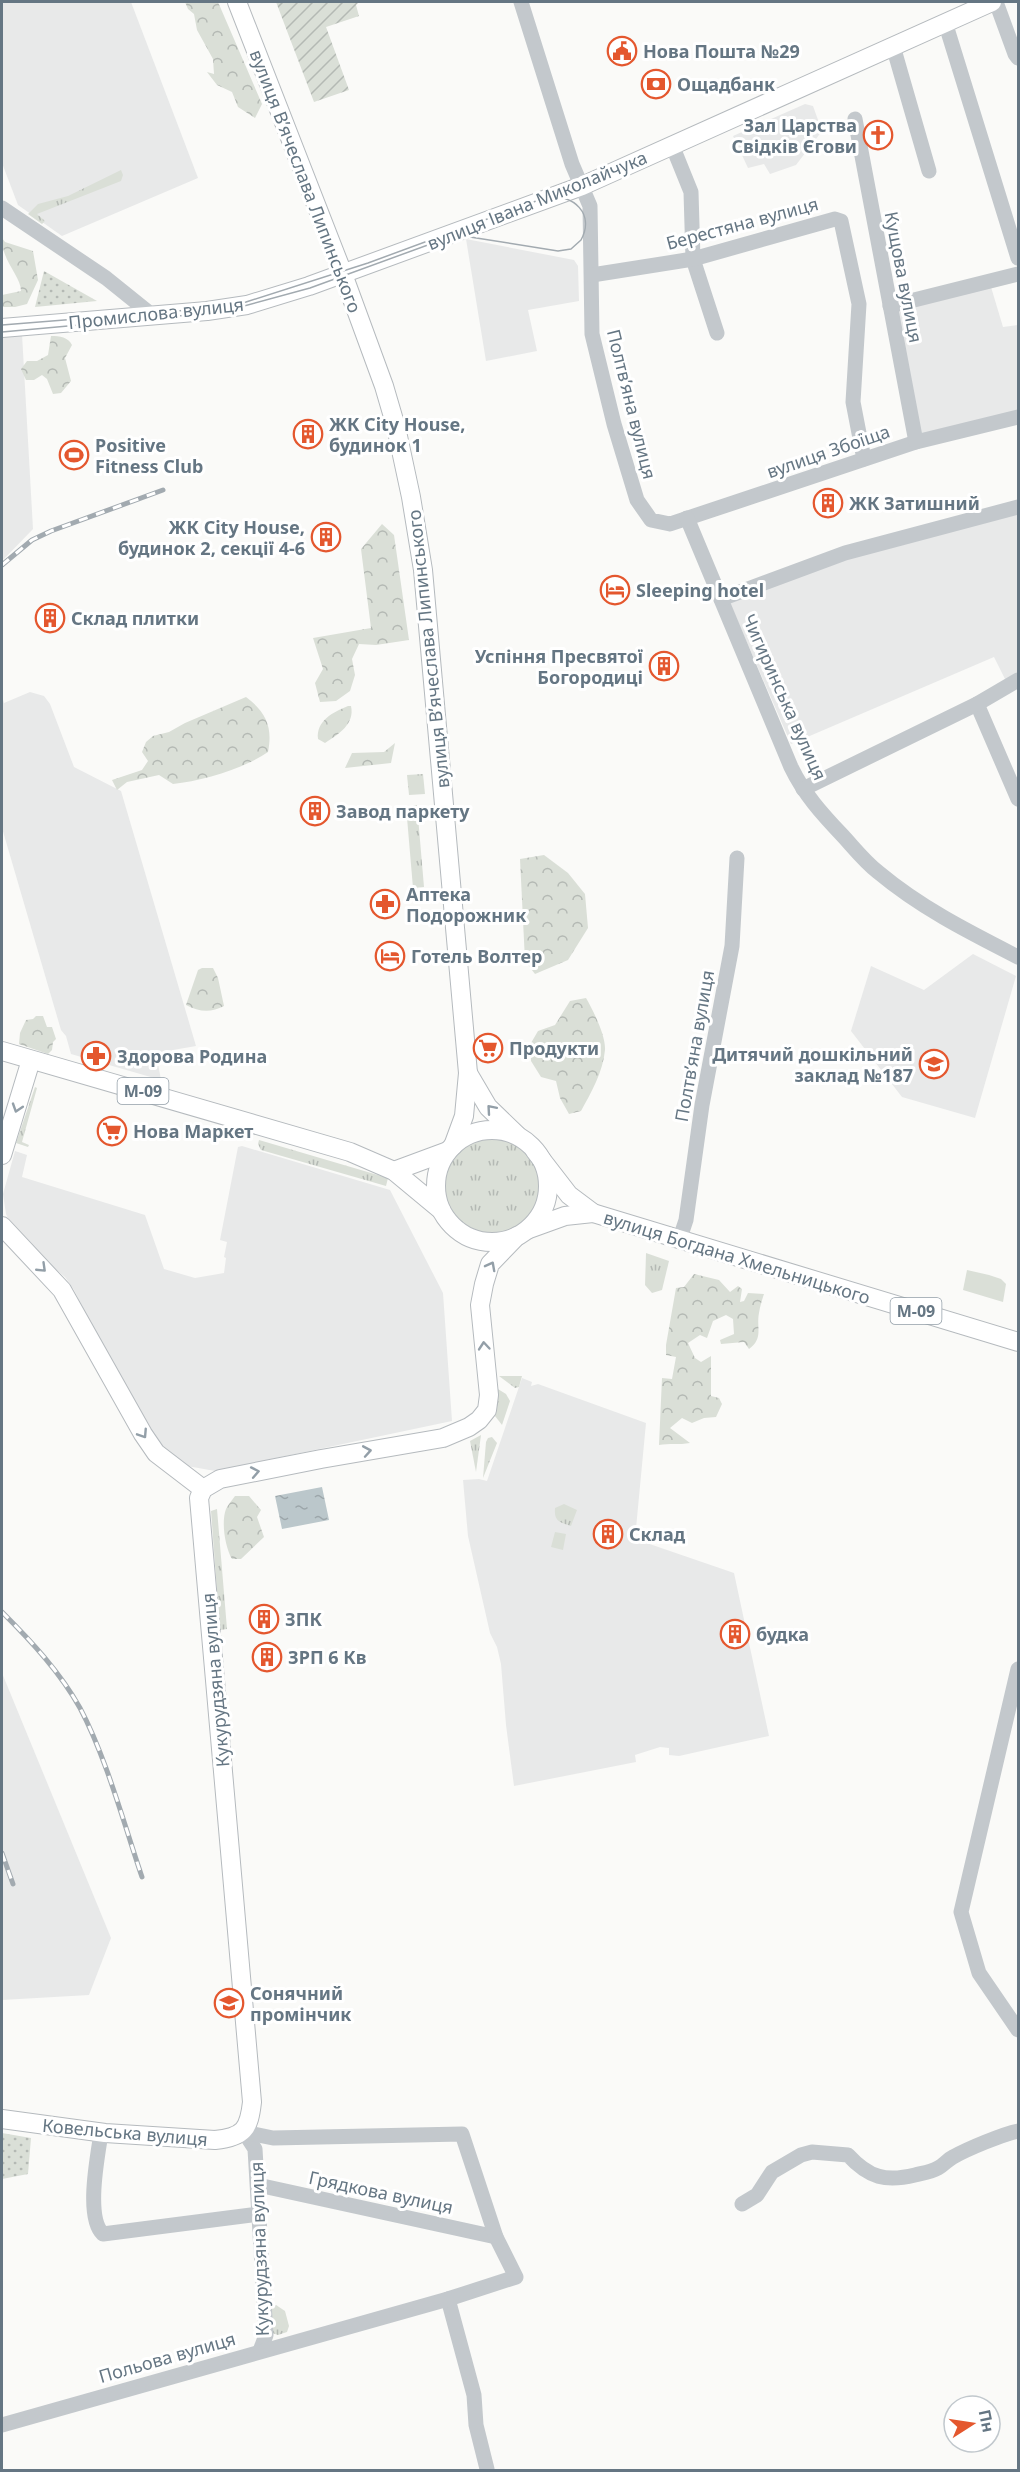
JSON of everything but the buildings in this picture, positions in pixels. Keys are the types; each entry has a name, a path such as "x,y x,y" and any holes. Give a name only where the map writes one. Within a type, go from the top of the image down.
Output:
{"main road":[{"name":"вулиця Вʼячеслава Липинського","path":"237,2 384,386 396,427 411,497 423,570 468,1074 464,1116 451,1148"},
{"name":"вулиця Івана Миколайчука","path":"343,274 582,186 994,2"},
{"name":"Промислова вулиця","path":"2,328 207,311 247,305 343,274"},
{"name":"М-09","path":"2,1051 350,1152 394,1172 441,1210 454,1227 478,1240 504,1240 521,1233"},
{"path":"2,1155 31,1060"},
{"name":"вулиця Вʼячеслава Липинського","path":"468,1074 488,1107 520,1138"},
{"name":"М-09","path":"394,1172 451,1148 474,1133 485,1131 504,1132 520,1138 535,1151"},
{"path":"441,1210 436,1186 442,1162 451,1148"},
{"name":"вулиця Богдана Хмельницького","path":"535,1151 569,1195 593,1213 1018,1342"},
{"path":"2,1226 62,1290 142,1434 156,1453 203,1489 220,1479 321,1458 443,1438 470,1427 479,1420 487,1410 489,1395 480,1305 484,1284 490,1264 534,1222 546,1200 546,1174 535,1151"},
{"name":"вулиця Богдана Хмельницького","path":"521,1233 565,1216 593,1213"},
{"name":"Кукурудзяна вулиця","path":"203,1489 198,1509 213,1640 252,2102 250,2120 244,2132"},
{"name":"Ковельська вулиця","path":"2,2119 101,2133 215,2140 229,2139 244,2132"}],"street":[{"name":"Полтвʼяна вулиця","path":"521,2 572,164 590,206 592,334 614,424 637,500 651,520"},
{"path":"994,2 1018,58"},
{"path":"945,22 1018,258"},
{"path":"893,46 929,171"},
{"name":"Кущова вулиця","path":"855,119 916,442"},
{"path":"672,145 691,192 693,259 717,333"},
{"path":"2,208 106,278 152,315"},
{"name":"Берестяна вулиця","path":"592,275 693,259 835,219 841,221 859,304 853,402 864,459"},
{"path":"890,306 1018,274"},
{"name":"вулиця Збоїща","path":"651,520 670,524 916,442 1018,417"},
{"name":"Чигиринська вулиця","path":"721,599 844,553 1018,507"},
{"name":"Чигиринська вулиця","path":"687,518 791,767 814,806 876,871 899,889 944,920 1018,957"},
{"path":"803,789 977,704 1018,680"},
{"path":"977,704 1018,799"},
{"name":"Полтвʼяна вулиця","path":"680,1238 686,1220 702,1106 732,946 737,858"},
{"path":"1018,1669 962,1912 979,1973 1018,2030"},
{"path":"742,2204 757,2195 772,2172 801,2155 812,2152 848,2155 860,2168 872,2174 885,2179 898,2179 937,2169 950,2158 1018,2131"},
{"name":"Ковельська вулиця","path":"244,2132 273,2138 462,2134 496,2237"},
{"name":"Кукурудзяна вулиця","path":"244,2132 255,2149 258,2185 266,2335 260,2351"},
{"path":"101,2133 94,2195 97,2224 103,2234 259,2214"},
{"name":"Грядкова вулиця","path":"258,2185 496,2237"},
{"name":"Польова вулиця","path":"2,2425 448,2299 516,2277 496,2237"},
{"path":"448,2299 474,2395 476,2425 487,2469"}],"shaded area":[{"path":"2,2 131,2 198,178 62,236 18,205 2,163"},
{"path":"805,104 813,106 822,131 796,165 770,174 764,164 748,168 733,136"},
{"path":"466,239 574,260 578,266 579,301 528,310 537,351 486,361"},
{"path":"991,287 1003,327 1018,325 1018,414 917,436 893,311"},
{"path":"22,334 33,529 2,561 2,336"},
{"path":"1018,512 1018,675 1006,681 994,657 791,744 729,601 869,552"},
{"path":"30,692 44,696 50,704 74,767 121,791 196,1046 156,1053 161,1080 71,1054 66,1036 61,1030 2,828 2,696 4,703"},
{"name":"Дитячий дошкільний заклад №187","path":"973,954 1016,976 975,1118 902,1097 851,1031 871,966 924,990"},
{"path":"242,1146 390,1190 443,1293 452,1421 215,1471 176,1464 128,1397 74,1290 65,1277 15,1235 6,1214 3,1194 15,1151 27,1155 22,1177 145,1215 164,1269 195,1278 224,1273 227,1242 220,1240 238,1147"},
{"path":"522,1378 532,1382 531,1386 538,1384 646,1423 635,1539 734,1573 769,1736 679,1756 669,1755 669,1748 660,1747 635,1755 636,1762 514,1786 501,1664 497,1647 490,1633 468,1536 463,1480 487,1481"},
{"path":"2,1673 111,1938 89,1995 2,2000"}],"green space":[{"path":"185,2 218,2 262,104 255,118 238,107 232,92 217,85 207,72 214,74 213,59 197,30 194,14"},
{"path":"276,2 359,2 356,5 359,16 326,27 349,90 314,102"},
{"path":"121,170 123,175 121,181 37,214 45,221 42,224 28,214 38,204 68,196"},
{"path":"2,238 5,242 33,251 38,280 27,304 2,307 2,295 21,291 18,279 5,253"},
{"path":"44,271 97,301 35,307"},
{"path":"51,336 68,340 72,345 65,358 71,381 61,393 53,394 47,379 42,375 34,380 26,380 21,369 27,361 37,361 48,355"},
{"path":"382,524 394,535 409,640 376,645 359,644 352,659 355,675 350,691 336,701 320,702 315,683 323,669 313,638 371,628 361,549"},
{"path":"246,697 259,708 269,728 268,752 247,764 209,777 173,784 159,775 127,782 117,790 112,780 142,770 148,761 142,752 146,742 153,736 169,732"},
{"path":"351,706 352,712 345,728 325,743 318,739 323,722 331,714"},
{"path":"395,743 391,763 345,768 352,753 384,752"},
{"path":"423,774 425,794 409,795 407,775"},
{"path":"417,805 424,887 413,888 406,806"},
{"path":"544,855 568,873 585,894 588,928 568,960 535,974 525,961 520,859"},
{"path":"213,968 218,978 224,1006 205,1011 186,1005 198,970"},
{"path":"586,998 605,1044 604,1058 596,1082 581,1111 569,1114 560,1098 556,1081 541,1077 531,1061 531,1043 538,1031 555,1025 570,1001"},
{"path":"43,1016 47,1027 52,1027 56,1039 48,1054 19,1044 20,1033 26,1020"},
{"path":"35,1087 37,1088 22,1142 29,1145 28,1147 16,1143"},
{"path":"491,1138 509,1142 525,1152 535,1168 539,1186 535,1204 525,1220 509,1230 491,1234 473,1230 457,1220 447,1204 443,1186 447,1168 457,1152 473,1142"},
{"path":"259,1140 388,1178 386,1186 261,1150"},
{"path":"646,1253 669,1261 662,1290 652,1293 645,1285"},
{"path":"967,1270 1001,1279 1006,1284 1003,1302 963,1290"},
{"path":"694,1274 719,1280 730,1292 738,1286 742,1289 740,1302 744,1301 748,1293 764,1294 760,1305 758,1337 749,1349 744,1342 721,1344 720,1340 734,1334 733,1319 726,1315 713,1321 707,1338 700,1335 688,1343 695,1358 701,1362 711,1356 711,1396 719,1398 722,1404 716,1417 704,1418 692,1423 682,1418 670,1428 690,1443 659,1445 662,1378 672,1379 676,1357 666,1355 666,1345 676,1288 684,1287"},
{"path":"499,1376 522,1376 519,1387 515,1388"},
{"path":"493,1386 506,1394 510,1401 502,1425 495,1416"},
{"path":"481,1435 476,1472 470,1441"},
{"path":"492,1437 497,1443 483,1478 486,1442"},
{"path":"235,1496 249,1496 261,1510 257,1517 264,1537 241,1559 232,1559 224,1534 226,1509"},
{"path":"564,1504 577,1510 571,1526 560,1522 555,1516 555,1508"},
{"path":"217,1509 227,1629 220,1630 211,1511"},
{"path":"555,1532 566,1534 563,1550 551,1547"},
{"path":"2,2133 31,2138 28,2174 2,2179"},
{"path":"276,2305 285,2311 289,2326 287,2332 278,2335 272,2333 271,2308"}],"water":[{"path":"322,1487 329,1520 282,1529 275,1496"}],"tram line":[{"path":"2,325 189,310 246,302 368,263 547,197 557,197 573,202 584,214 585,231 581,240 571,249 558,251 470,237 447,238 310,288 222,312 2,332"}],"railway":[{"path":"2,565 32,540 51,531 163,490"},
{"path":"2,1612 44,1657 80,1708 106,1769 142,1877"},
{"path":"2,1853 13,1884"}],"place":[{"name":"Нова Пошта №29","path":"622,51"},
{"name":"Ощадбанк","path":"656,84"},
{"name":"Зал Царства Свідків Єгови","path":"878,135"},
{"name":"ЖК City House, будинок 1","path":"308,434"},
{"name":"Positive Fitness Club","path":"74,455"},
{"name":"ЖК Затишний","path":"828,503"},
{"name":"ЖК City House, будинок 2, секції 4-6","path":"326,537"},
{"name":"Sleeping hotel","path":"615,590"},
{"name":"Склад плитки","path":"50,618"},
{"name":"Успіння Пресвятої Богородиці","path":"664,666"},
{"name":"Завод паркету","path":"315,811"},
{"name":"Аптека Подорожник","path":"385,904"},
{"name":"Готель Волтер","path":"390,956"},
{"name":"Продукти","path":"488,1048"},
{"name":"Здорова Родина","path":"96,1056"},
{"name":"Дитячий дошкільний заклад №187","path":"934,1064"},
{"name":"Нова Маркет","path":"112,1131"},
{"name":"Склад","path":"608,1534"},
{"name":"ЗПК","path":"264,1619"},
{"name":"будка","path":"735,1634"},
{"name":"ЗРП 6 Кв","path":"267,1657"},
{"name":"Сонячний промінчик","path":"229,2003"}]}
